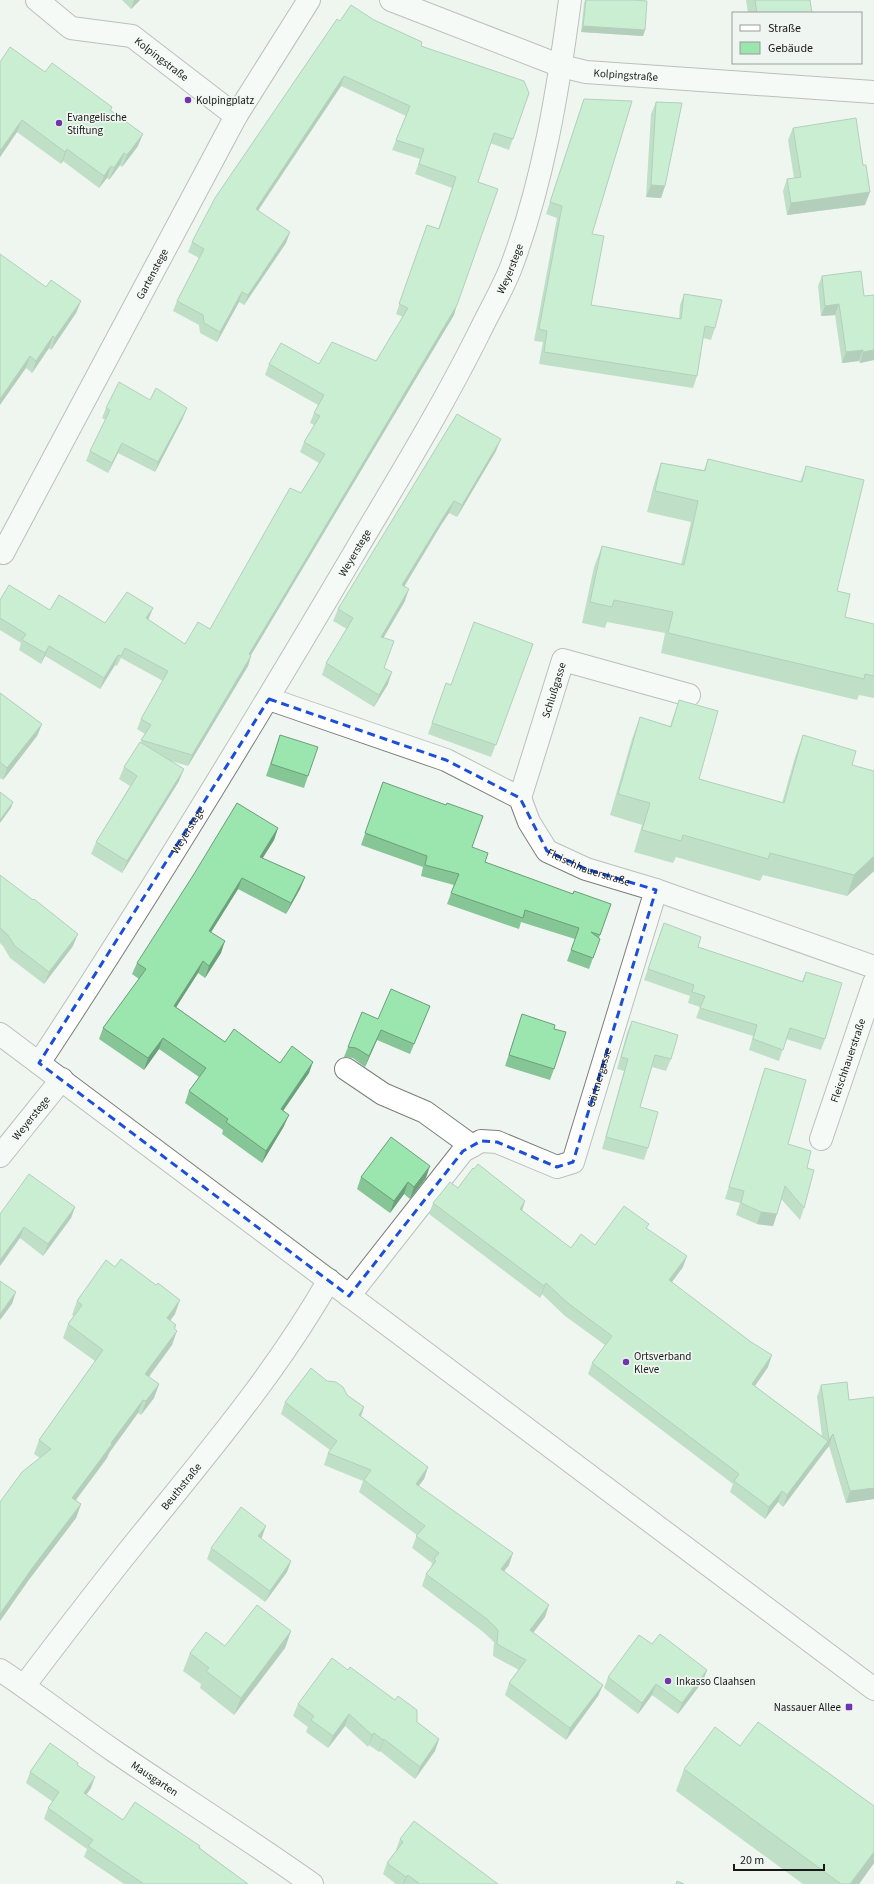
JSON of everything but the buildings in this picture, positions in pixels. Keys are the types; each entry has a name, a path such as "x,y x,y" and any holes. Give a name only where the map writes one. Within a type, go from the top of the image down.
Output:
{"street":[{"name":"Kolpingstraße","path":"37,0 71,28 132,36 236,116"},
{"name":"Gartenstege","path":"2,552 236,116 309,0"},
{"name":"Kolpingstraße","path":"391,0 562,66 586,72 874,92"},
{"name":"Weyerstege","path":"39,1063 86,991 269,699 458,374 509,272 530,209 547,142 562,66 570,0"},
{"name":"Schlußgasse","path":"520,798 563,660 689,695"},
{"path":"269,699 446,760 520,798"},
{"name":"Fleischhauerstraße","path":"520,798 529,822 547,851 586,869 656,890 874,967"},
{"name":"Gärtnergasse","path":"349,1296 464,1151 481,1140 497,1142 556,1167 573,1162 656,890"},
{"name":"Fleischhauerstraße","path":"821,1138 874,983"},
{"path":"0,1034 874,1688"},
{"path":"346,1069 383,1094 425,1112 472,1146"},
{"name":"Weyerstege","path":"0,1156 62,1079"},
{"name":"Beuthstraße","path":"24,1686 126,1554 229,1425 305,1320 329,1280"},
{"name":"Mausgarten","path":"0,1670 114,1751 312,1884"}],"highlighted area":[{"path":"269,699 446,760 520,798 547,851 586,869 656,890 573,1162 557,1167 497,1142 481,1141 463,1151 349,1296 39,1063"}],"place":[{"name":"Kolpingplatz","path":"188,100"},
{"name":"Evangelische Stiftung","path":"59,123"},
{"name":"Ortsverband Kleve","path":"626,1362"},
{"name":"Inkasso Claahsen","path":"668,1681"},
{"name":"Nassauer Allee","path":"849,1707"}]}
